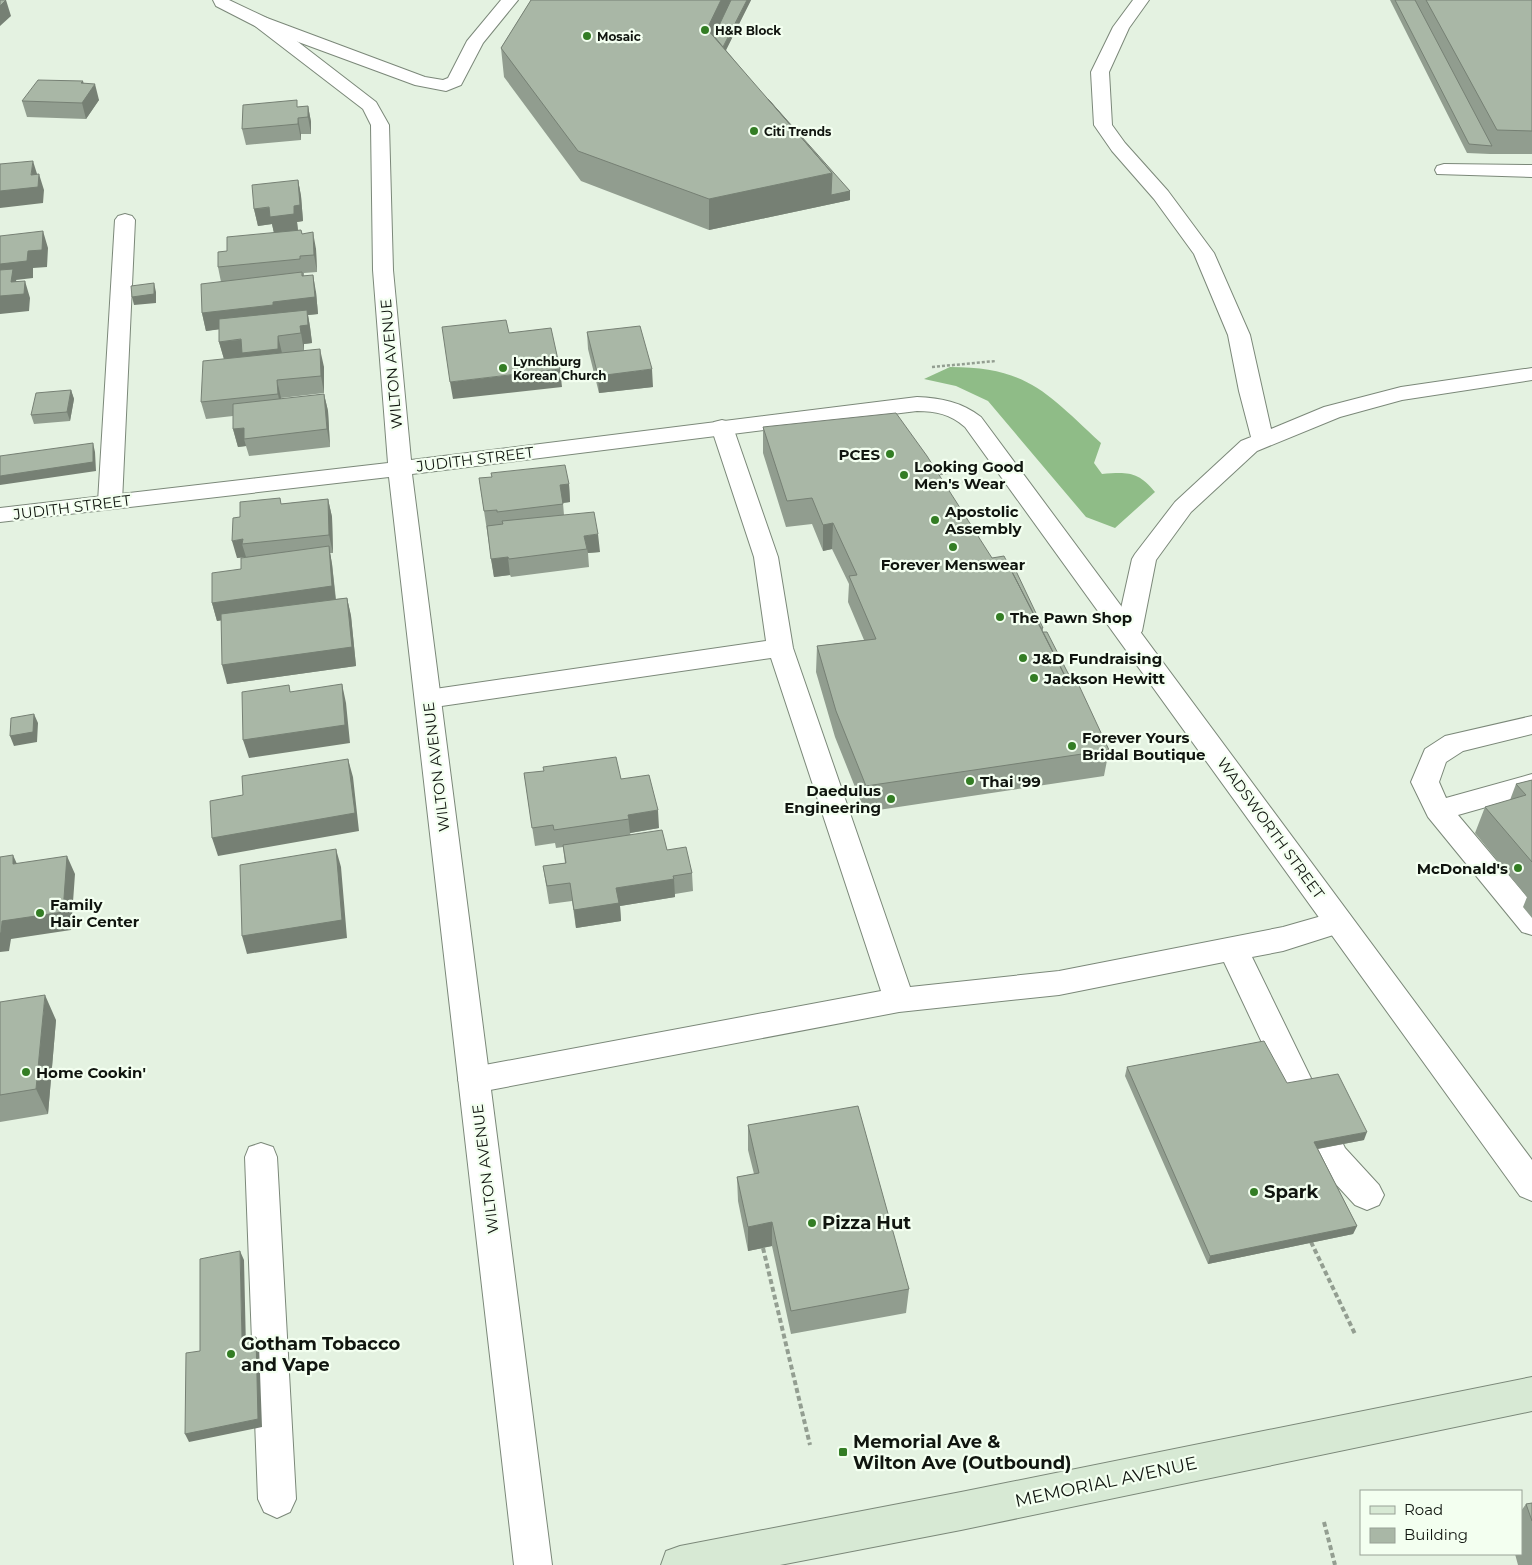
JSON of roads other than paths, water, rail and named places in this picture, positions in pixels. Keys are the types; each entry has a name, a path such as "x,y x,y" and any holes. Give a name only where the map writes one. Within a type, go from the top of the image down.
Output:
{"main road":[{"name":"MEMORIAL AVENUE","path":"680,1565 970,1509 1532,1394"}],"street":[{"path":"221,0 222,3 260,22 421,82 446,86 455,81 475,41 510,0"},
{"path":"1141,0 1121,27 1100,72 1103,125 1118,147 1161,195 1204,253 1239,335 1250,391 1263,438"},
{"name":"WILTON AVENUE","path":"260,22 309,57 370,106 380,125 383,270 400,468 532,1565"},
{"path":"1444,170 1532,171"},
{"path":"110,502 124,220"},
{"path":"1129,630 1144,559 1183,507 1228,463 1249,446 1263,438 1332,412 1401,394 1532,374"},
{"name":"JUDITH STREET","path":"0,515 918,404 949,407"},
{"name":"WADSWORTH STREET","path":"949,407 963,413 973,422 1129,630 1532,1186"},
{"path":"722,427 727,447 766,557 780,648 899,1000"},
{"path":"428,699 780,648"},
{"path":"1532,725 1455,743 1435,756 1425,782 1438,810 1532,924"},
{"path":"1438,810 1532,784"},
{"path":"474,1080 899,1000 1059,983 1283,939 1339,922"},
{"path":"1233,949 1333,1158 1367,1195"},
{"path":"261,1157 277,1499"}],"place":[{"name":"H&R Block","path":"705,30"},
{"name":"Mosaic","path":"587,36"},
{"name":"Citi Trends","path":"754,131"},
{"name":"Lynchburg Korean Church","path":"503,368"},
{"name":"PCES","path":"890,454"},
{"name":"Looking Good Men's Wear","path":"904,475"},
{"name":"Apostolic Assembly","path":"935,520"},
{"name":"Forever Menswear","path":"953,547"},
{"name":"The Pawn Shop","path":"1000,617"},
{"name":"J&D Fundraising","path":"1023,658"},
{"name":"Jackson Hewitt","path":"1034,678"},
{"name":"Forever Yours Bridal Boutique","path":"1072,746"},
{"name":"Thai '99","path":"970,781"},
{"name":"Daedulus Engineering","path":"891,799"},
{"name":"McDonald's","path":"1518,868"},
{"name":"Family Hair Center","path":"40,913"},
{"name":"Home Cookin'","path":"26,1072"},
{"name":"Spark","path":"1254,1192"},
{"name":"Pizza Hut","path":"812,1223"},
{"name":"Gotham Tobacco and Vape","path":"231,1354"},
{"name":"Memorial Ave & Wilton Ave (Outbound)","path":"843,1452"}]}
